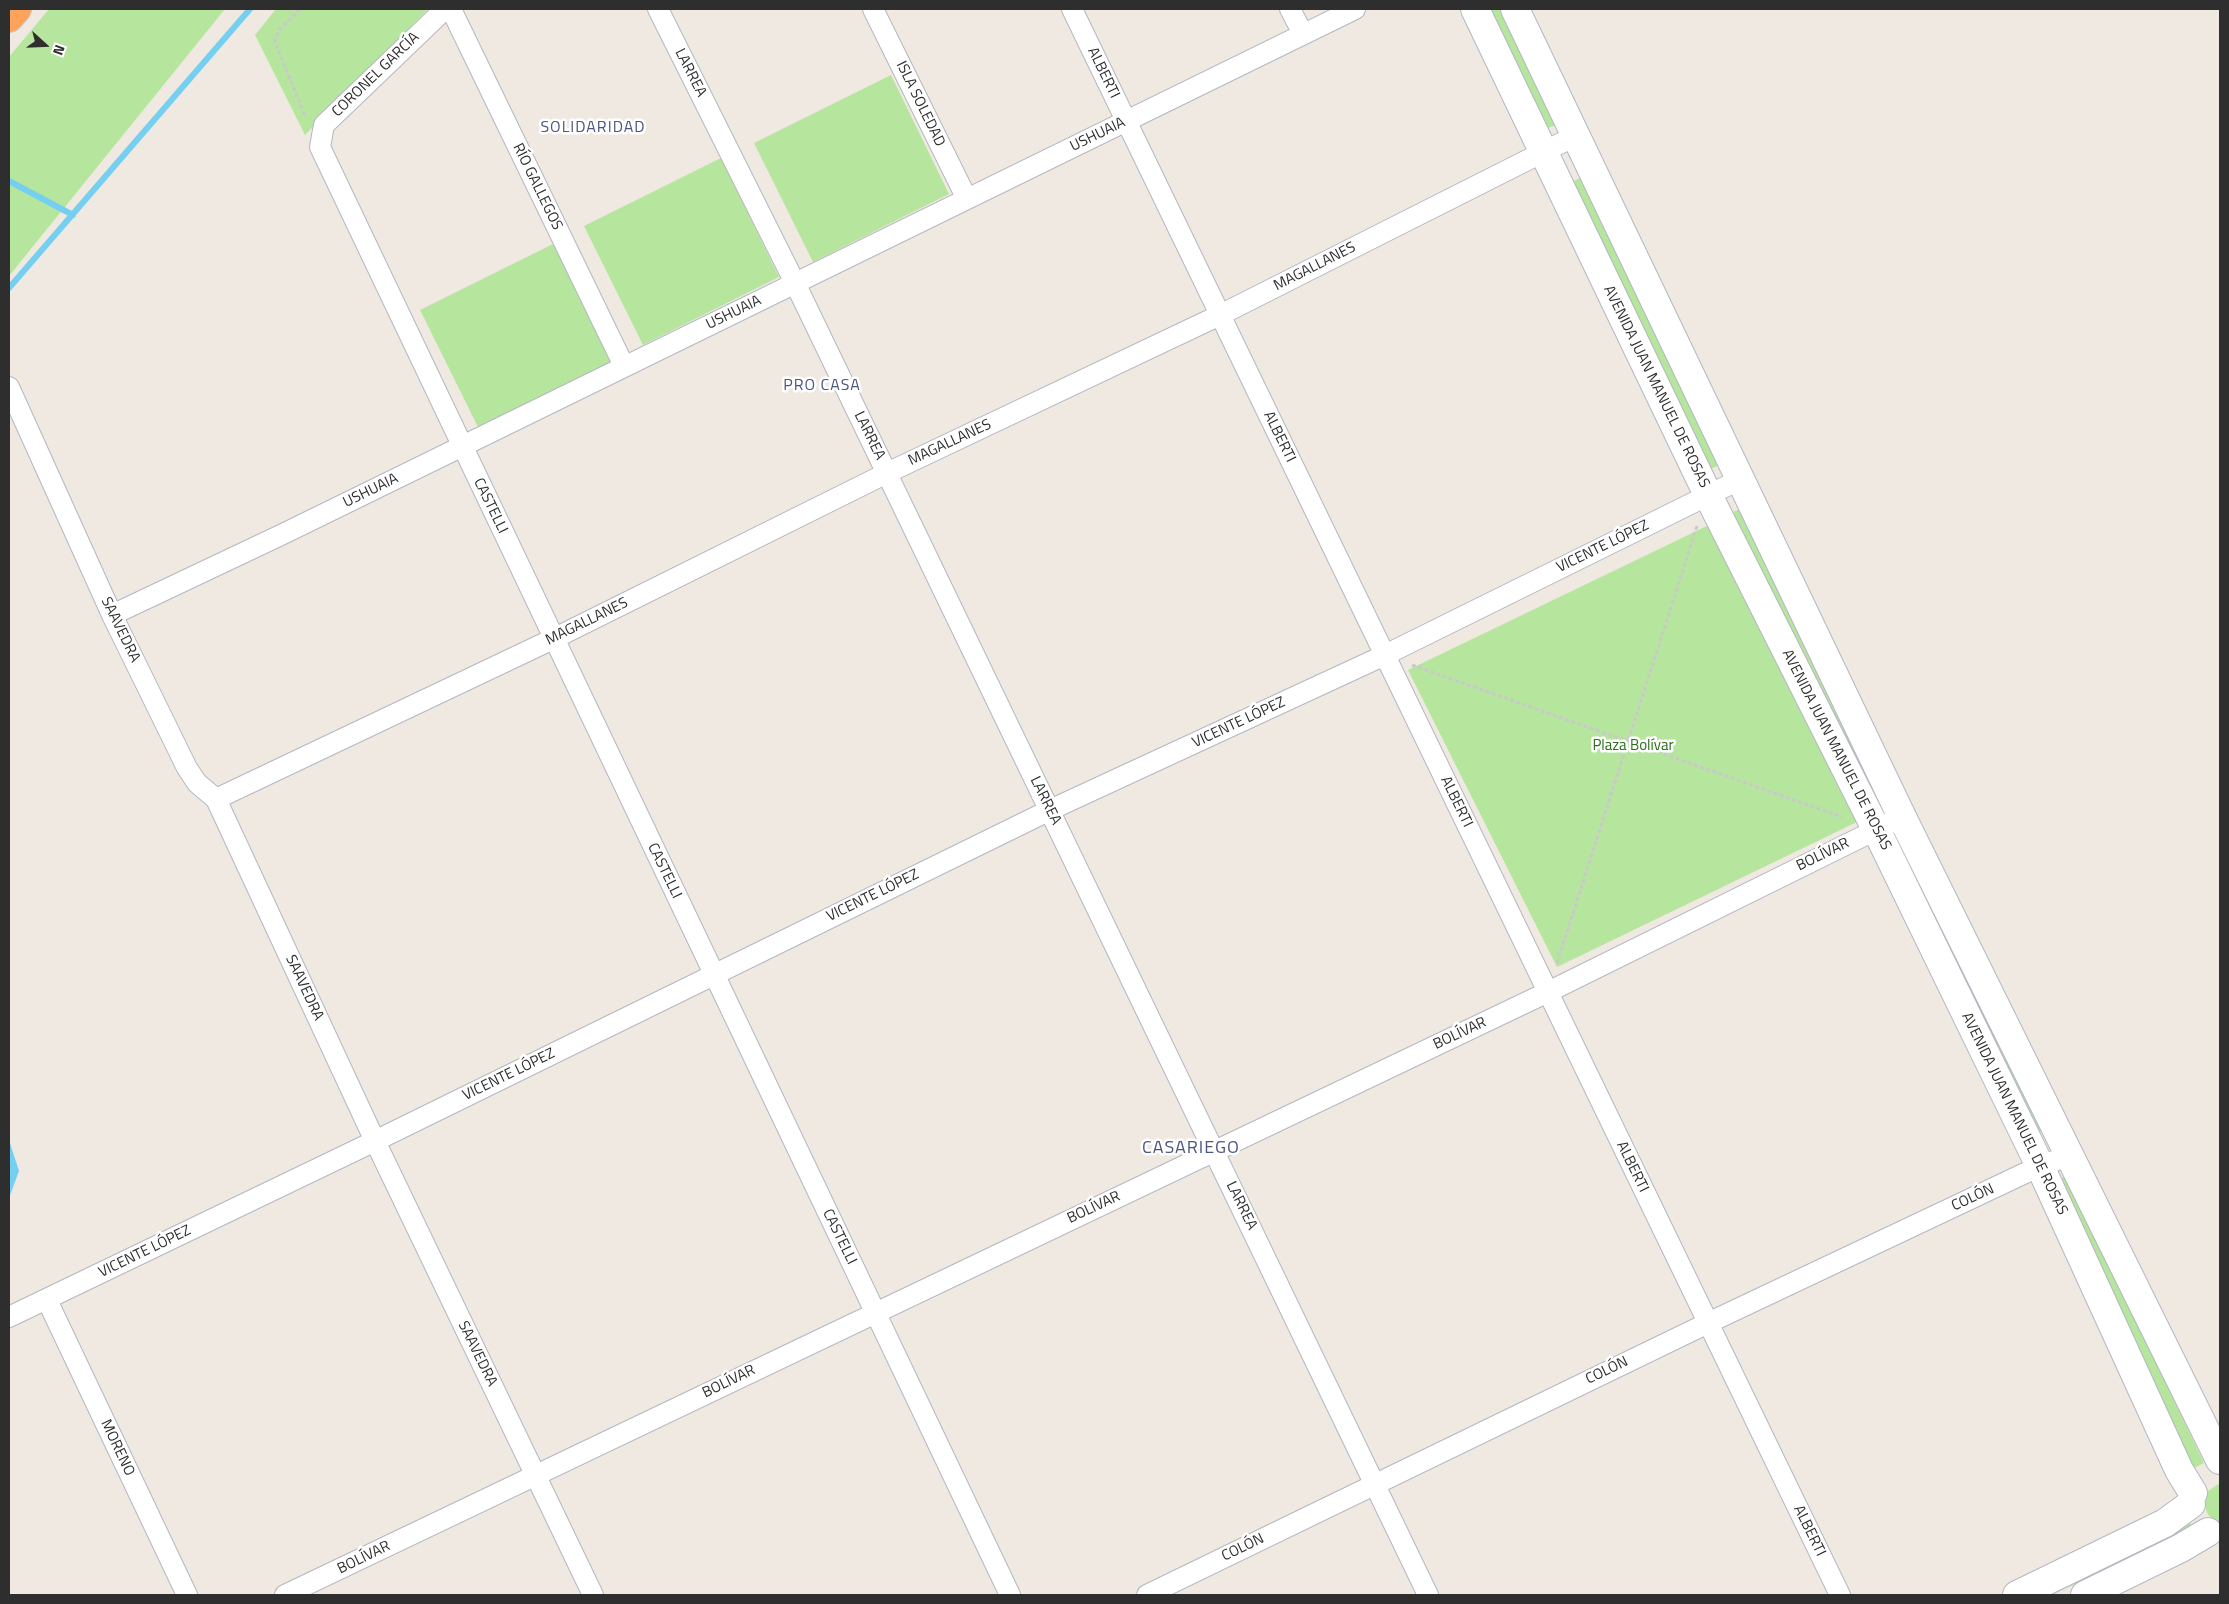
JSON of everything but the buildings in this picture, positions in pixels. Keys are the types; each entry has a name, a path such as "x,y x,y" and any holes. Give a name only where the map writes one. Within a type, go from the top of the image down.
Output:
{"highway":[{"path":"9,18 17,9"}],"street":[{"name":"CORONEL GARCÍA","path":"320,146 324,125 445,9"},
{"name":"RÍO GALLEGOS","path":"451,9 624,366"},
{"name":"LARREA","path":"658,9 795,283 1428,1595"},
{"name":"ISLA SOLEDAD","path":"873,9 967,199"},
{"name":"ALBERTI","path":"1072,9 1840,1595"},
{"path":"1290,9 1303,34"},
{"name":"USHUAIA","path":"112,615 462,447 1356,9"},
{"name":"AVENIDA JUAN MANUEL DE ROSAS","path":"1475,9 1708,495 1876,829 2040,1166 2192,1499 2196,1520 2217,1535"},
{"name":"AVENIDA JUAN MANUEL DE ROSAS","path":"1515,9 1902,817 2071,1155 2220,1460"},
{"name":"MAGALLANES","path":"216,799 553,639 887,473 1220,315 1575,136"},
{"name":"CASTELLI","path":"320,146 553,639 1010,1595"},
{"name":"SAAVEDRA","path":"9,387 112,615 187,768 197,783 216,799 375,1141 594,1595"},
{"name":"VICENTE LÓPEZ","path":"9,1318 1050,810 1385,655 1739,480"},
{"name":"BOLÍVAR","path":"285,1595 1548,992 1902,817"},
{"name":"COLÓN","path":"1147,1595 1708,1323 2040,1166 2071,1155"},
{"name":"MORENO","path":"47,1300 187,1595"},
{"path":"2017,1595 2165,1522 2192,1499 2206,1475 2220,1470"},
{"path":"2085,1595 2181,1548 2217,1535"}],"path":[{"path":"300,9 279,30 275,42 300,107 320,146"},
{"path":"1548,992 1708,495"},
{"path":"1385,655 1876,829"}],"green space":[{"path":"49,9 225,9 9,276 9,57"},
{"path":"276,9 428,9 305,135 255,35"},
{"path":"1488,9 1503,9 1558,124 1546,129"},
{"path":"891,75 949,194 813,262 754,143"},
{"path":"721,158 779,277 643,345 584,226"},
{"path":"1583,177 1721,464 1709,470 1571,182"},
{"path":"557,242 615,361 479,429 420,310"},
{"path":"1745,507 1883,794 1871,800 1733,512"},
{"name":"Plaza Bolívar","path":"1711,524 1857,822 1557,967 1408,670"},
{"path":"1906,843 2044,1130 2032,1136 1894,848"},
{"path":"2066,1176 2204,1463 2192,1469 2054,1181"},
{"path":"2220,1483 2220,1523 2208,1514 2205,1501 2208,1491"},
{"path":"2187,1515 2193,1530 2154,1545 2052,1595 2040,1595"}],"water":[{"path":"9,1140 19,1171 9,1198"}],"waterway":[{"path":"9,288 250,9"},
{"path":"9,181 73,215"}],"district":[{"name":"SOLIDARIDAD","path":"593,128"},
{"name":"PRO CASA","path":"822,386"},
{"name":"CASARIEGO","path":"1191,1149"}]}
